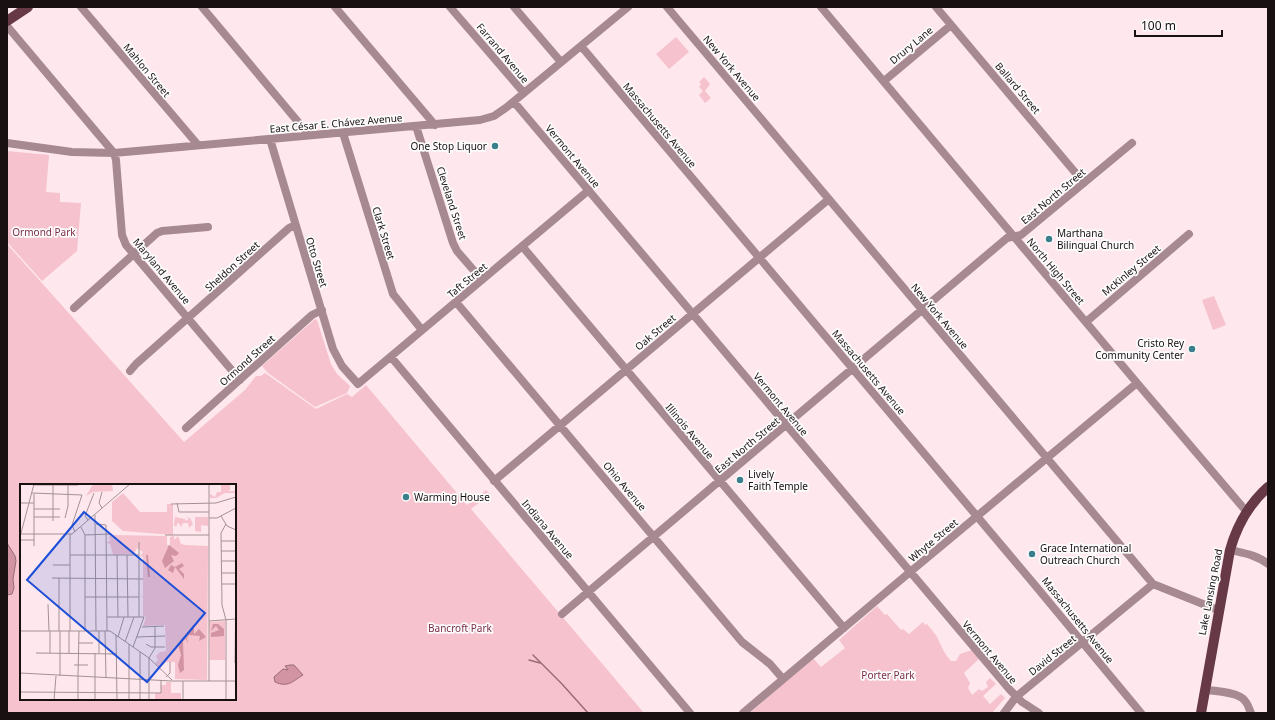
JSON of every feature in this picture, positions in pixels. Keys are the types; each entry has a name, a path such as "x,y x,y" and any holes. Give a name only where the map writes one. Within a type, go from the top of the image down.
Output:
{"main road":[{"path":"7,22 28,7"},
{"name":"Lake Lansing Road","path":"1201,713 1218,610 1235,532 1246,511 1268,487"}],"street":[{"name":"Mahlon Street","path":"82,7 198,145"},
{"path":"202,7 309,135"},
{"name":"Farrand Avenue","path":"450,7 524,93"},
{"path":"514,7 561,62"},
{"name":"East César E. Chávez Avenue","path":"7,143 72,152 114,153 480,120 501,112 628,7"},
{"name":"New York Avenue","path":"667,7 1153,584 1218,610"},
{"name":"North High Street","path":"821,7 1246,511"},
{"name":"Ballard Street","path":"936,7 1084,183"},
{"path":"339,9 434,125"},
{"name":"Drury Lane","path":"884,81 951,25"},
{"path":"7,26 114,153"},
{"name":"Massachusetts Avenue","path":"581,46 1083,642 1140,713"},
{"name":"Vermont Avenue","path":"514,102 1016,697 1039,713"},
{"name":"Cleveland Street","path":"416,126 453,243 482,280"},
{"name":"Clark Street","path":"343,132 393,294 422,330"},
{"name":"Otto Street","path":"270,139 295,225 337,358 348,374 358,384"},
{"name":"East North Street","path":"562,614 1007,238 1022,235 1132,142"},
{"name":"Maryland Avenue","path":"114,153 116,160 122,235 126,245 240,380"},
{"name":"Taft Street","path":"358,384 588,190"},
{"name":"Oak Street","path":"494,481 829,199"},
{"name":"Sheldon Street","path":"130,371 289,228 295,225"},
{"path":"74,308 158,233 162,231 208,227"},
{"name":"McKinley Street","path":"1086,322 1189,234"},
{"name":"Illinois Avenue","path":"522,246 844,628"},
{"name":"Ohio Avenue","path":"456,302 742,642 770,664 783,680"},
{"name":"Ormond Street","path":"186,428 313,314 322,310"},
{"name":"Indiana Avenue","path":"391,357 690,713"},
{"name":"Whyte Street","path":"743,713 1137,383"},
{"path":"1230,550 1252,555 1262,559 1268,564"},
{"name":"David Street","path":"1004,713 1016,697 1153,584"},
{"path":"1205,690 1241,696 1248,704 1251,713"}],"green space":[{"path":"676,37 689,52 669,69 656,54"},
{"path":"704,77 710,84 705,91 711,98 705,103 699,95 703,91 699,87 701,84 699,82"},
{"name":"Ormond Park","path":"7,151 49,155 46,192 60,193 60,202 81,203 77,251 42,281 7,242"},
{"name":"Bancroft Park","path":"7,244 184,442 245,390 256,376 261,376 265,373 316,409 347,394 352,397 366,385 467,505 486,490 490,494 471,509 644,713 7,713"},
{"path":"1214,296 1226,325 1213,330 1202,300"},
{"path":"315,319 317,320 331,364 337,374 350,386 347,393 315,407 268,373 262,366"},
{"name":"Porter Park","path":"877,606 885,615 887,614 901,630 903,629 909,634 923,622 925,625 927,624 951,661 956,661 960,654 972,650 979,659 964,673 970,683 968,688 972,695 979,689 982,691 988,687 986,682 990,678 996,684 983,696 990,704 1001,694 1005,698 992,713 750,713 813,658 821,667 845,648 839,640"}],"shaded area":[{"path":"7,543 15,556 16,561 13,579 14,588 12,594 7,595"},
{"path":"294,665 303,675 287,684 275,682 274,677 283,669 288,670 285,666"}],"waterway":[{"path":"533,655 588,713"},
{"path":"529,660 540,663"}],"place":[{"name":"One Stop Liquor","path":"495,146"},
{"name":"Marthana Bilingual Church","path":"1049,239"},
{"name":"Cristo Rey Community Center","path":"1192,349"},
{"name":"Lively Faith Temple","path":"740,480"},
{"name":"Warming House","path":"406,497"},
{"name":"Grace International Outreach Church","path":"1032,554"}]}
